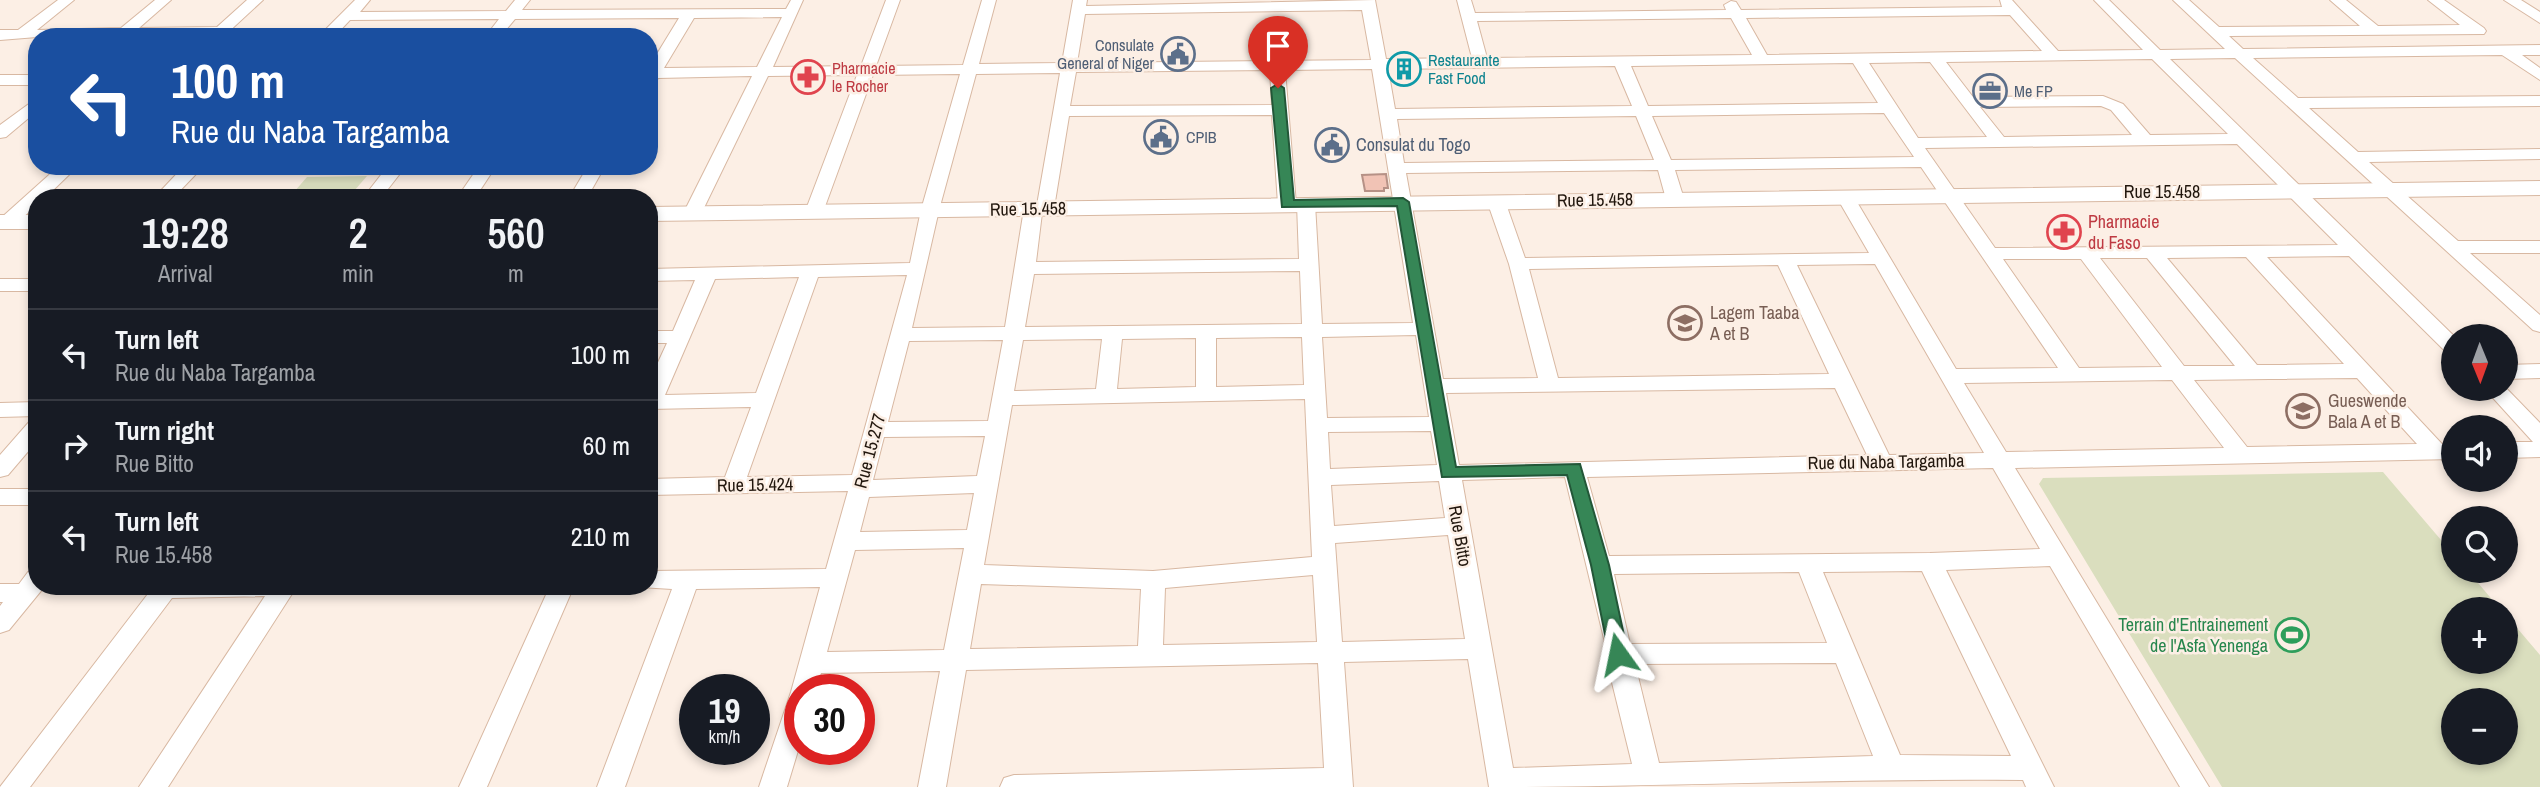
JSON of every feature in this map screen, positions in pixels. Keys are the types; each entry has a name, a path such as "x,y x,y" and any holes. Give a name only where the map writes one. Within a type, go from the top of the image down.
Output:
{"main road":[{"name":"Rue 15.458","path":"658,214 1949,194 2540,188"},
{"path":"4,222 28,222"}],"street":[{"path":"30,28 67,0"},
{"path":"129,28 164,0"},
{"path":"224,28 256,0"},
{"path":"335,28 363,0"},
{"path":"499,28 523,0"},
{"path":"814,212 893,0"},
{"name":"Rue 15.277","path":"808,674 876,430 918,269 930,210 989,0"},
{"path":"1464,0 1481,63"},
{"path":"1569,0 1576,15"},
{"path":"2101,0 2441,335"},
{"path":"2180,0 2540,326"},
{"path":"2336,0 2374,30"},
{"path":"2435,0 2540,75"},
{"path":"2511,0 2540,19"},
{"path":"932,787 1026,268 1062,111 1079,5 1369,3"},
{"name":"Rue Bitto","path":"1369,3 1502,784"},
{"path":"347,16 689,13 795,6 692,214"},
{"path":"1468,17 1576,15 1732,6 2009,6 2054,57"},
{"path":"1732,6 1762,59"},
{"path":"658,64 689,13"},
{"path":"22,34 28,29"},
{"path":"2215,32 2475,29"},
{"path":"0,35 28,34"},
{"path":"658,75 1067,67 2540,50"},
{"path":"1934,57 1999,142"},
{"path":"1858,58 1912,143 2073,375"},
{"path":"1622,61 1665,166 1675,199"},
{"path":"1014,787 1339,784 1308,265 1279,110 1276,65"},
{"path":"0,80 28,80"},
{"path":"1967,102 2103,101 2117,107 2145,140"},
{"path":"2294,103 2540,101"},
{"path":"1387,114 1889,108"},
{"path":"0,133 28,110"},
{"path":"1062,111 1279,110"},
{"path":"1912,143 2242,139"},
{"path":"2355,157 2540,155"},
{"path":"1396,168 1925,162"},
{"path":"43,189 59,175"},
{"path":"172,189 185,175"},
{"path":"379,189 390,175"},
{"path":"1845,196 1999,460 2196,787"},
{"path":"1496,201 1518,264 1550,384"},
{"path":"4,222 28,202"},
{"path":"2455,247 2540,247"},
{"path":"1989,254 2355,250"},
{"path":"2252,252 2361,371 2441,447"},
{"path":"2086,253 2241,455"},
{"path":"2153,253 2252,373"},
{"path":"1518,264 1882,258"},
{"path":"1785,260 1881,462"},
{"path":"1026,268 1308,265"},
{"path":"658,275 918,269"},
{"path":"733,485 810,273"},
{"path":"658,384 707,275"},
{"path":"0,285 28,285"},
{"path":"901,335 1424,329"},
{"path":"1206,332 1206,394"},
{"path":"1106,396 1113,334"},
{"path":"658,337 679,337"},
{"path":"1950,376 2361,371"},
{"path":"2518,372 2540,371"},
{"path":"1433,386 1843,381"},
{"path":"1002,398 1314,392"},
{"path":"658,402 764,400"},
{"path":"2506,401 2540,436"},
{"path":"0,410 28,409"},
{"path":"1316,425 1440,424"},
{"path":"876,430 997,428"},
{"path":"0,469 28,438"},
{"path":"2518,450 2540,449"},
{"name":"Rue du Naba Targamba","path":"1319,477 1574,469 2441,451"},
{"path":"1574,469 1600,565 1618,654 1648,776"},
{"name":"Rue 15.424","path":"658,487 986,484"},
{"path":"0,498 28,497"},
{"path":"1323,535 1458,526"},
{"path":"846,541 977,539"},
{"path":"1600,565 1930,562 2057,557"},
{"path":"1930,562 2035,777"},
{"path":"1807,563 1891,767"},
{"path":"971,574 1153,580 1325,565"},
{"path":"658,580 836,578"},
{"path":"611,787 687,580"},
{"path":"1150,656 1153,580"},
{"path":"0,593 28,587"},
{"path":"0,623 28,590"},
{"path":"14,787 162,595"},
{"path":"153,787 278,595"},
{"path":"473,787 558,595"},
{"path":"811,663 1479,649"},
{"path":"1618,654 1844,653"},
{"path":"773,787 784,752"},
{"path":"1502,784 1891,767 2035,777"}],"green space":[{"path":"367,176 356,189 297,189 307,177"},
{"name":"Terrain d'Entrainement de l'Asfa Yenenga","path":"2383,472 2441,540 2441,583 2478,583 2490,597 2441,597 2441,674 2518,674 2518,629 2540,655 2540,787 2222,787 2039,484 2043,478"}],"building":[{"path":"1386,174 1388,188 1384,188 1384,191 1365,191 1362,175"}],"place":[{"name":"Consulate General of Niger","path":"1178,54"},
{"name":"Restaurante Fast Food","path":"1404,69"},
{"name":"Pharmacie le Rocher","path":"808,77"},
{"name":"Me FP","path":"1990,91"},
{"name":"CPIB","path":"1161,137"},
{"name":"Consulat du Togo","path":"1332,145"},
{"name":"Pharmacie du Faso","path":"2064,232"},
{"name":"Lagem Taaba A et B","path":"1685,323"},
{"name":"Gueswende Bala A et B","path":"2303,411"},
{"name":"Terrain d'Entrainement de l'Asfa Yenenga","path":"2292,635"}],"route":[{"path":"1278,88 1287,204 1403,202 1448,473 1574,469 1600,565 1618,654"}]}
